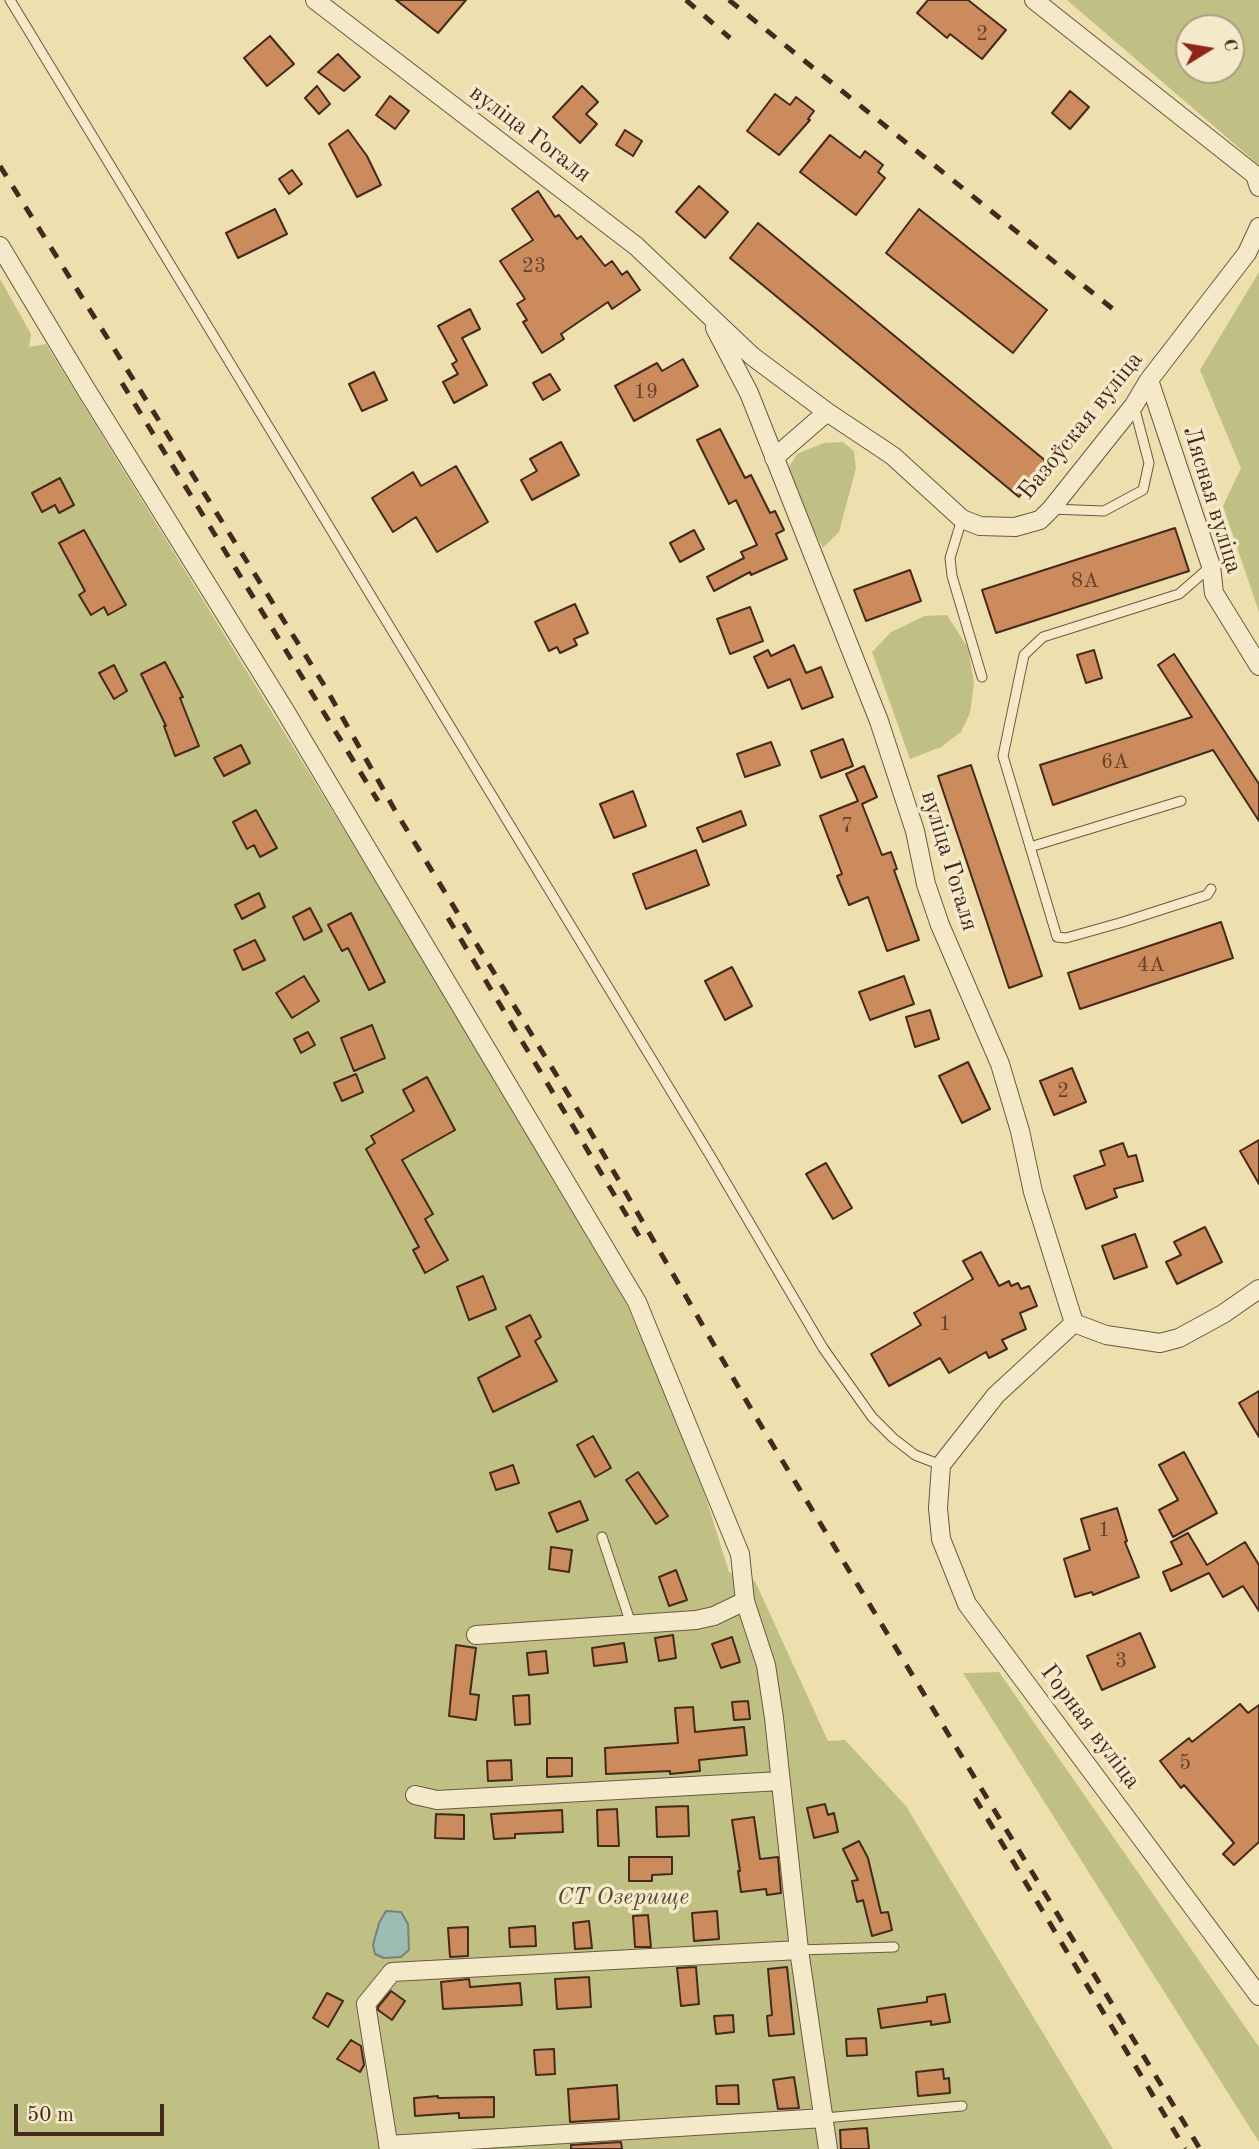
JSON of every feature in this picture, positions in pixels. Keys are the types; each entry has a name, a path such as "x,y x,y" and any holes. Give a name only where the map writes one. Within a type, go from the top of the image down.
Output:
{"street":[{"name":"вуліца Гогаля","path":"315,0 636,246 752,356 827,412"},
{"path":"1034,0 1255,176 1259,187"},
{"name":"Базоўская вуліца","path":"827,412 893,456 962,519 980,526 1015,527 1040,520 1134,405 1149,380 1247,253 1259,228"},
{"path":"0,246 284,709 637,1302 740,1554 745,1593 766,1664 799,1950 828,2149"},
{"name":"вуліца Гогаля","path":"709,315 749,393 879,721 915,831 926,884 940,925 1000,1064 1020,1131 1033,1192 1074,1323"},
{"name":"Лясная вуліца","path":"1149,380 1211,566 1214,593 1259,666"},
{"path":"774,458 827,412"},
{"path":"941,1465 996,1395 1074,1323 1106,1335 1160,1343 1179,1338 1223,1314 1259,1289"},
{"name":"Горная вуліца","path":"941,1465 938,1508 941,1539 967,1604 1259,1996"},
{"path":"476,1636 696,1620 714,1616 745,1593"},
{"path":"415,1795 437,1800 781,1781"},
{"path":"799,1950 392,1972 366,2004 388,2147 824,2118"}],"lane":[{"path":"10,0 697,1133 823,1348 872,1417 892,1438 915,1455 941,1465"},
{"path":"1051,509 1104,511 1143,490 1149,463 1134,405"},
{"path":"962,519 950,558 982,677"},
{"path":"1211,566 1179,594 1042,637 1024,654 1003,756 1057,937 1066,938 1147,915 1207,895 1211,889"},
{"path":"1030,847 1181,801"},
{"path":"602,1537 631,1624"},
{"path":"799,1950 894,1947"},
{"path":"824,2118 962,2106"}],"green space":[{"path":"1067,0 1259,0 1259,165"},
{"path":"1259,272 1259,612 1223,506 1241,468 1200,370"},
{"name":"СТ Озерище","path":"0,279 31,334 29,347 46,344 414,944 627,1305 696,1466 729,1572 755,1581 828,1741 845,1740 906,1806 1113,2149 0,2149"},
{"path":"843,442 854,451 856,468 839,532 823,548 787,470 797,454 824,443"},
{"path":"947,615 968,648 974,683 970,713 961,732 941,747 910,759 872,652 891,632 925,616"},
{"path":"999,1672 1259,2047 1259,2142 963,1673"}],"water":[{"path":"386,1911 401,1912 408,1924 409,1950 401,1957 384,1958 375,1954 373,1945 379,1923"}],"building":[{"path":"396,0 466,0 438,33"},
{"path":"928,0 968,0 1006,30 982,59 950,34 947,38 917,13"},
{"path":"270,36 294,64 267,86 244,58"},
{"path":"338,54 360,77 344,91 318,72"},
{"path":"317,86 330,104 319,114 305,98"},
{"path":"582,86 598,102 586,114 597,124 580,143 553,117"},
{"path":"1070,91 1089,107 1070,129 1052,113"},
{"path":"775,94 790,105 796,97 814,111 808,119 810,120 779,155 747,131"},
{"path":"390,96 409,111 395,129 376,115"},
{"path":"348,130 367,156 381,185 357,197 329,144"},
{"path":"625,130 642,141 633,156 616,145"},
{"path":"830,135 860,158 865,151 883,165 878,172 885,178 856,215 800,172"},
{"path":"292,170 302,184 289,194 279,179"},
{"path":"699,186 728,212 705,238 676,212"},
{"path":"538,191 555,217 559,215 577,239 581,236 605,266 612,261 622,275 627,271 640,290 612,309 608,302 561,334 564,339 542,353 523,322 527,320 517,304 525,299 500,261 533,240 512,209"},
{"path":"275,209 287,234 238,258 226,233"},
{"path":"919,209 1047,310 1013,353 886,253"},
{"path":"758,223 1047,462 1019,497 730,258"},
{"path":"470,309 480,329 462,338 487,385 454,403 443,382 458,374 452,364 457,361 438,326"},
{"path":"683,359 698,386 634,421 615,386 657,363 662,371"},
{"path":"374,372 387,400 362,411 349,384"},
{"path":"550,374 560,390 543,400 533,383"},
{"path":"720,429 745,478 751,475 770,513 775,511 784,530 776,534 787,559 751,575 750,572 714,591 707,577 744,558 741,552 757,545 736,500 729,504 697,440"},
{"path":"561,442 579,475 532,500 521,480 537,471 530,459"},
{"path":"456,466 488,522 437,552 416,517 393,532 372,498 413,472 421,486"},
{"path":"60,478 74,505 59,513 55,505 42,512 32,493"},
{"path":"1175,528 1189,571 996,633 982,590"},
{"path":"84,530 126,605 108,615 104,607 91,615 79,595 85,591 59,543"},
{"path":"694,530 704,549 680,562 670,543"},
{"path":"910,570 921,601 866,621 854,590"},
{"path":"575,604 588,633 574,639 577,645 560,653 557,647 549,651 535,622"},
{"path":"750,607 763,641 730,654 717,619"},
{"path":"794,645 806,673 821,667 833,697 802,709 790,679 768,688 754,657 768,650 771,656"},
{"path":"1094,650 1102,678 1086,683 1077,655"},
{"path":"1174,654 1259,784 1259,821 1213,750 1053,805 1040,765 1192,717 1158,665"},
{"path":"165,662 183,697 180,698 199,746 175,756 166,726 141,674"},
{"path":"114,665 127,691 114,699 99,673"},
{"path":"843,739 853,766 821,778 811,751"},
{"path":"771,742 780,765 745,777 737,754"},
{"path":"241,745 250,763 224,776 214,758"},
{"path":"971,765 1042,976 1009,988 938,776"},
{"path":"864,766 877,797 862,804 882,855 891,852 897,869 894,870 919,940 887,951 868,897 849,905 837,876 842,874 820,816 858,801 846,774"},
{"path":"633,791 646,826 614,838 600,804"},
{"path":"256,810 277,848 260,857 254,845 247,849 233,822"},
{"path":"741,811 746,825 703,842 697,828"},
{"path":"696,850 709,885 646,909 633,874"},
{"path":"259,893 265,907 242,919 235,905"},
{"path":"310,908 322,931 304,940 293,917"},
{"path":"351,913 385,982 369,990 348,948 342,951 328,925"},
{"path":"1221,922 1233,958 1080,1009 1068,973"},
{"path":"255,940 265,960 243,970 234,950"},
{"path":"732,967 752,1006 725,1020 705,981"},
{"path":"304,976 319,1001 292,1018 276,993"},
{"path":"904,976 914,1004 870,1020 859,992"},
{"path":"930,1010 939,1039 915,1047 906,1017"},
{"path":"372,1025 385,1058 354,1071 341,1038"},
{"path":"308,1032 315,1045 301,1053 294,1039"},
{"path":"968,1062 990,1109 962,1123 939,1076"},
{"path":"1072,1068 1086,1102 1054,1115 1040,1081"},
{"path":"356,1074 363,1092 342,1101 334,1083"},
{"path":"427,1077 455,1130 402,1160 433,1214 425,1219 448,1260 425,1273 413,1250 419,1247 366,1149 375,1143 371,1136 414,1111 403,1090"},
{"path":"1259,1140 1259,1184 1240,1151"},
{"path":"1123,1143 1128,1157 1136,1155 1143,1181 1114,1189 1117,1197 1086,1209 1074,1176 1105,1165 1100,1151"},
{"path":"826,1163 852,1208 833,1219 806,1174"},
{"path":"1205,1227 1222,1262 1177,1284 1166,1262 1181,1255 1174,1242"},
{"path":"1135,1234 1147,1267 1114,1279 1102,1246"},
{"path":"981,1252 999,1286 1009,1281 1011,1286 1018,1283 1021,1289 1029,1286 1037,1306 1020,1313 1026,1329 1002,1340 1007,1349 989,1358 986,1352 949,1373 940,1358 889,1386 871,1354 921,1325 914,1313 973,1279 963,1261"},
{"path":"483,1276 496,1309 469,1320 457,1287"},
{"path":"530,1315 541,1337 535,1341 557,1381 493,1412 478,1378 520,1356 506,1327"},
{"path":"1259,1391 1259,1437 1239,1403"},
{"path":"593,1436 611,1468 595,1477 577,1445"},
{"path":"1184,1452 1217,1513 1173,1537 1159,1510 1178,1500 1159,1465"},
{"path":"513,1465 519,1483 496,1490 490,1473"},
{"path":"638,1472 668,1516 656,1524 626,1480"},
{"path":"580,1501 588,1520 557,1532 549,1513"},
{"path":"1117,1508 1127,1541 1125,1542 1139,1577 1093,1595 1092,1592 1075,1597 1064,1559 1090,1550 1081,1519"},
{"path":"1188,1533 1207,1565 1245,1542 1259,1565 1259,1611 1243,1586 1223,1597 1209,1573 1171,1591 1163,1572 1182,1564 1171,1542"},
{"path":"551,1547 572,1550 569,1572 549,1569"},
{"path":"676,1570 687,1600 669,1606 659,1577"},
{"path":"1140,1633 1155,1667 1102,1690 1087,1656"},
{"path":"673,1635 676,1658 659,1661 655,1638"},
{"path":"732,1637 740,1662 721,1668 712,1644"},
{"path":"624,1643 627,1662 594,1666 592,1648"},
{"path":"456,1645 476,1648 470,1694 479,1695 476,1720 449,1716"},
{"path":"546,1651 548,1673 529,1675 527,1653"},
{"path":"529,1695 530,1724 515,1725 513,1696"},
{"path":"748,1701 750,1719 734,1720 732,1702"},
{"path":"1240,1704 1248,1713 1259,1705 1259,1842 1234,1865 1223,1854 1234,1843 1184,1785 1181,1788 1160,1761 1189,1738 1192,1742"},
{"path":"693,1707 695,1732 744,1727 747,1755 699,1760 700,1771 606,1774 605,1748 678,1743 675,1708"},
{"path":"547,1758 572,1758 572,1776 547,1777"},
{"path":"511,1760 512,1780 488,1781 487,1761"},
{"path":"825,1804 828,1815 834,1813 838,1832 814,1838 807,1808"},
{"path":"688,1806 689,1836 657,1837 656,1807"},
{"path":"617,1809 619,1846 598,1846 597,1810"},
{"path":"562,1810 563,1832 515,1834 515,1838 494,1839 491,1814"},
{"path":"436,1814 464,1815 464,1839 435,1838"},
{"path":"754,1817 760,1859 778,1857 781,1893 767,1895 766,1889 741,1892 732,1820"},
{"path":"859,1841 868,1858 881,1913 888,1912 892,1930 872,1936 863,1900 857,1902 852,1881 858,1880 843,1849"},
{"path":"629,1857 672,1857 672,1874 652,1875 652,1881 629,1881"},
{"path":"717,1911 719,1939 694,1941 692,1913"},
{"path":"648,1915 651,1947 635,1947 633,1916"},
{"path":"589,1921 592,1948 575,1949 573,1923"},
{"path":"535,1926 536,1946 510,1947 509,1928"},
{"path":"468,1927 468,1956 450,1957 448,1928"},
{"path":"696,1967 699,2004 681,2006 677,1968"},
{"path":"787,1967 794,2034 769,2036 767,2016 772,2015 768,1969"},
{"path":"589,1977 591,2007 557,2009 555,1979"},
{"path":"469,1979 470,1987 520,1983 522,2005 443,2009 441,1982"},
{"path":"391,1991 405,2001 392,2020 378,2010"},
{"path":"327,1993 343,2001 328,2027 313,2018"},
{"path":"945,1994 950,2022 931,2025 931,2021 881,2028 878,2009 927,2002 927,1997"},
{"path":"733,2015 734,2032 716,2034 714,2016"},
{"path":"866,2038 867,2055 847,2056 846,2039"},
{"path":"351,2040 361,2046 364,2065 360,2072 337,2059"},
{"path":"554,2049 555,2074 536,2075 534,2050"},
{"path":"943,2069 944,2079 949,2078 950,2093 918,2096 916,2072"},
{"path":"794,2077 799,2108 778,2109 773,2080"},
{"path":"617,2085 619,2119 570,2122 568,2089"},
{"path":"738,2085 739,2104 717,2104 716,2086"},
{"path":"494,2097 494,2117 459,2118 459,2113 415,2116 414,2098"},
{"path":"867,2128 869,2149 841,2149 840,2130"},
{"path":"621,2142 622,2149 571,2149 571,2145"}],"railway":[{"path":"686,0 730,38"},
{"path":"729,0 1119,314"},
{"path":"0,166 324,685 396,812 582,1117 754,1414 1200,2149"},
{"path":"122,383 378,801"},
{"path":"448,918 639,1236"},
{"path":"975,1798 1185,2149"}]}
